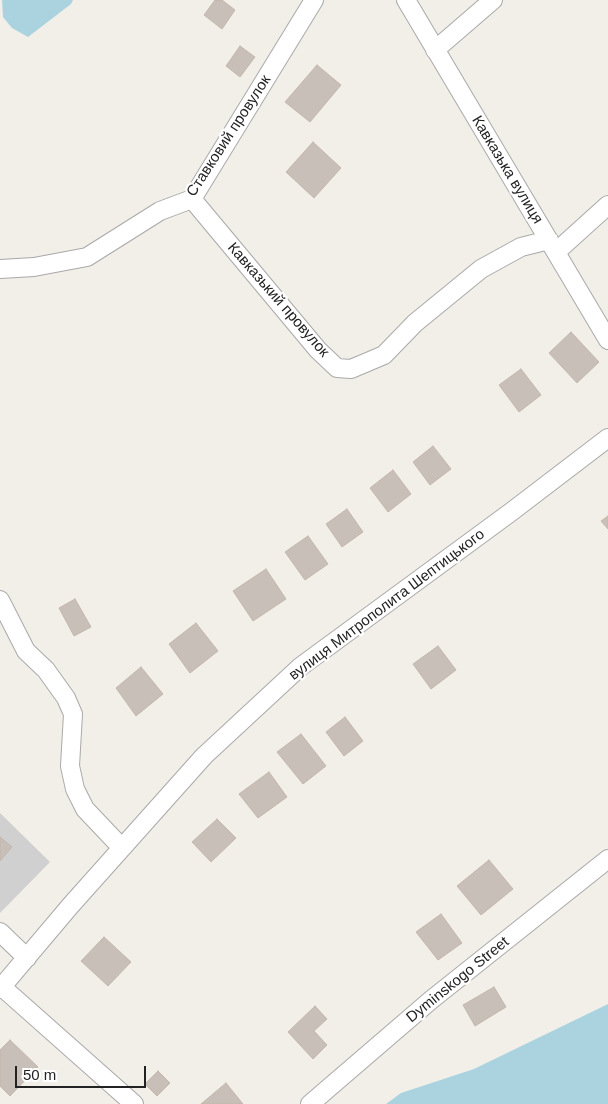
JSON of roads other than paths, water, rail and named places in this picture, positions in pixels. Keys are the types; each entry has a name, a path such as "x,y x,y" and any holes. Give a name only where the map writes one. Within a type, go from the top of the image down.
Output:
{"street":[{"name":"Ставковий провулок","path":"0,268 34,267 87,257 160,211 192,199 314,0"},
{"name":"Кавказька вулиця","path":"406,0 608,340"},
{"path":"434,50 493,0"},
{"name":"Кавказький провулок","path":"192,199 318,350 337,368 351,369 384,355 415,323 481,269 521,247 552,246"},
{"path":"552,246 608,205"},
{"name":"вулиця Митрополита Шептицького","path":"1,988 204,756 300,667 511,512 608,438"},
{"path":"0,600 26,651 46,670 66,698 73,714 70,766 76,789 85,810 122,848"},
{"name":"Dyminskogo Street","path":"310,1104 431,1000 608,859"},
{"path":"0,932 27,958"},
{"path":"1,988 134,1104"}],"water":[{"path":"2,0 73,0 71,4 28,37 12,28 3,17"},
{"path":"608,1004 608,1104 386,1104 401,1093 474,1069"}]}
